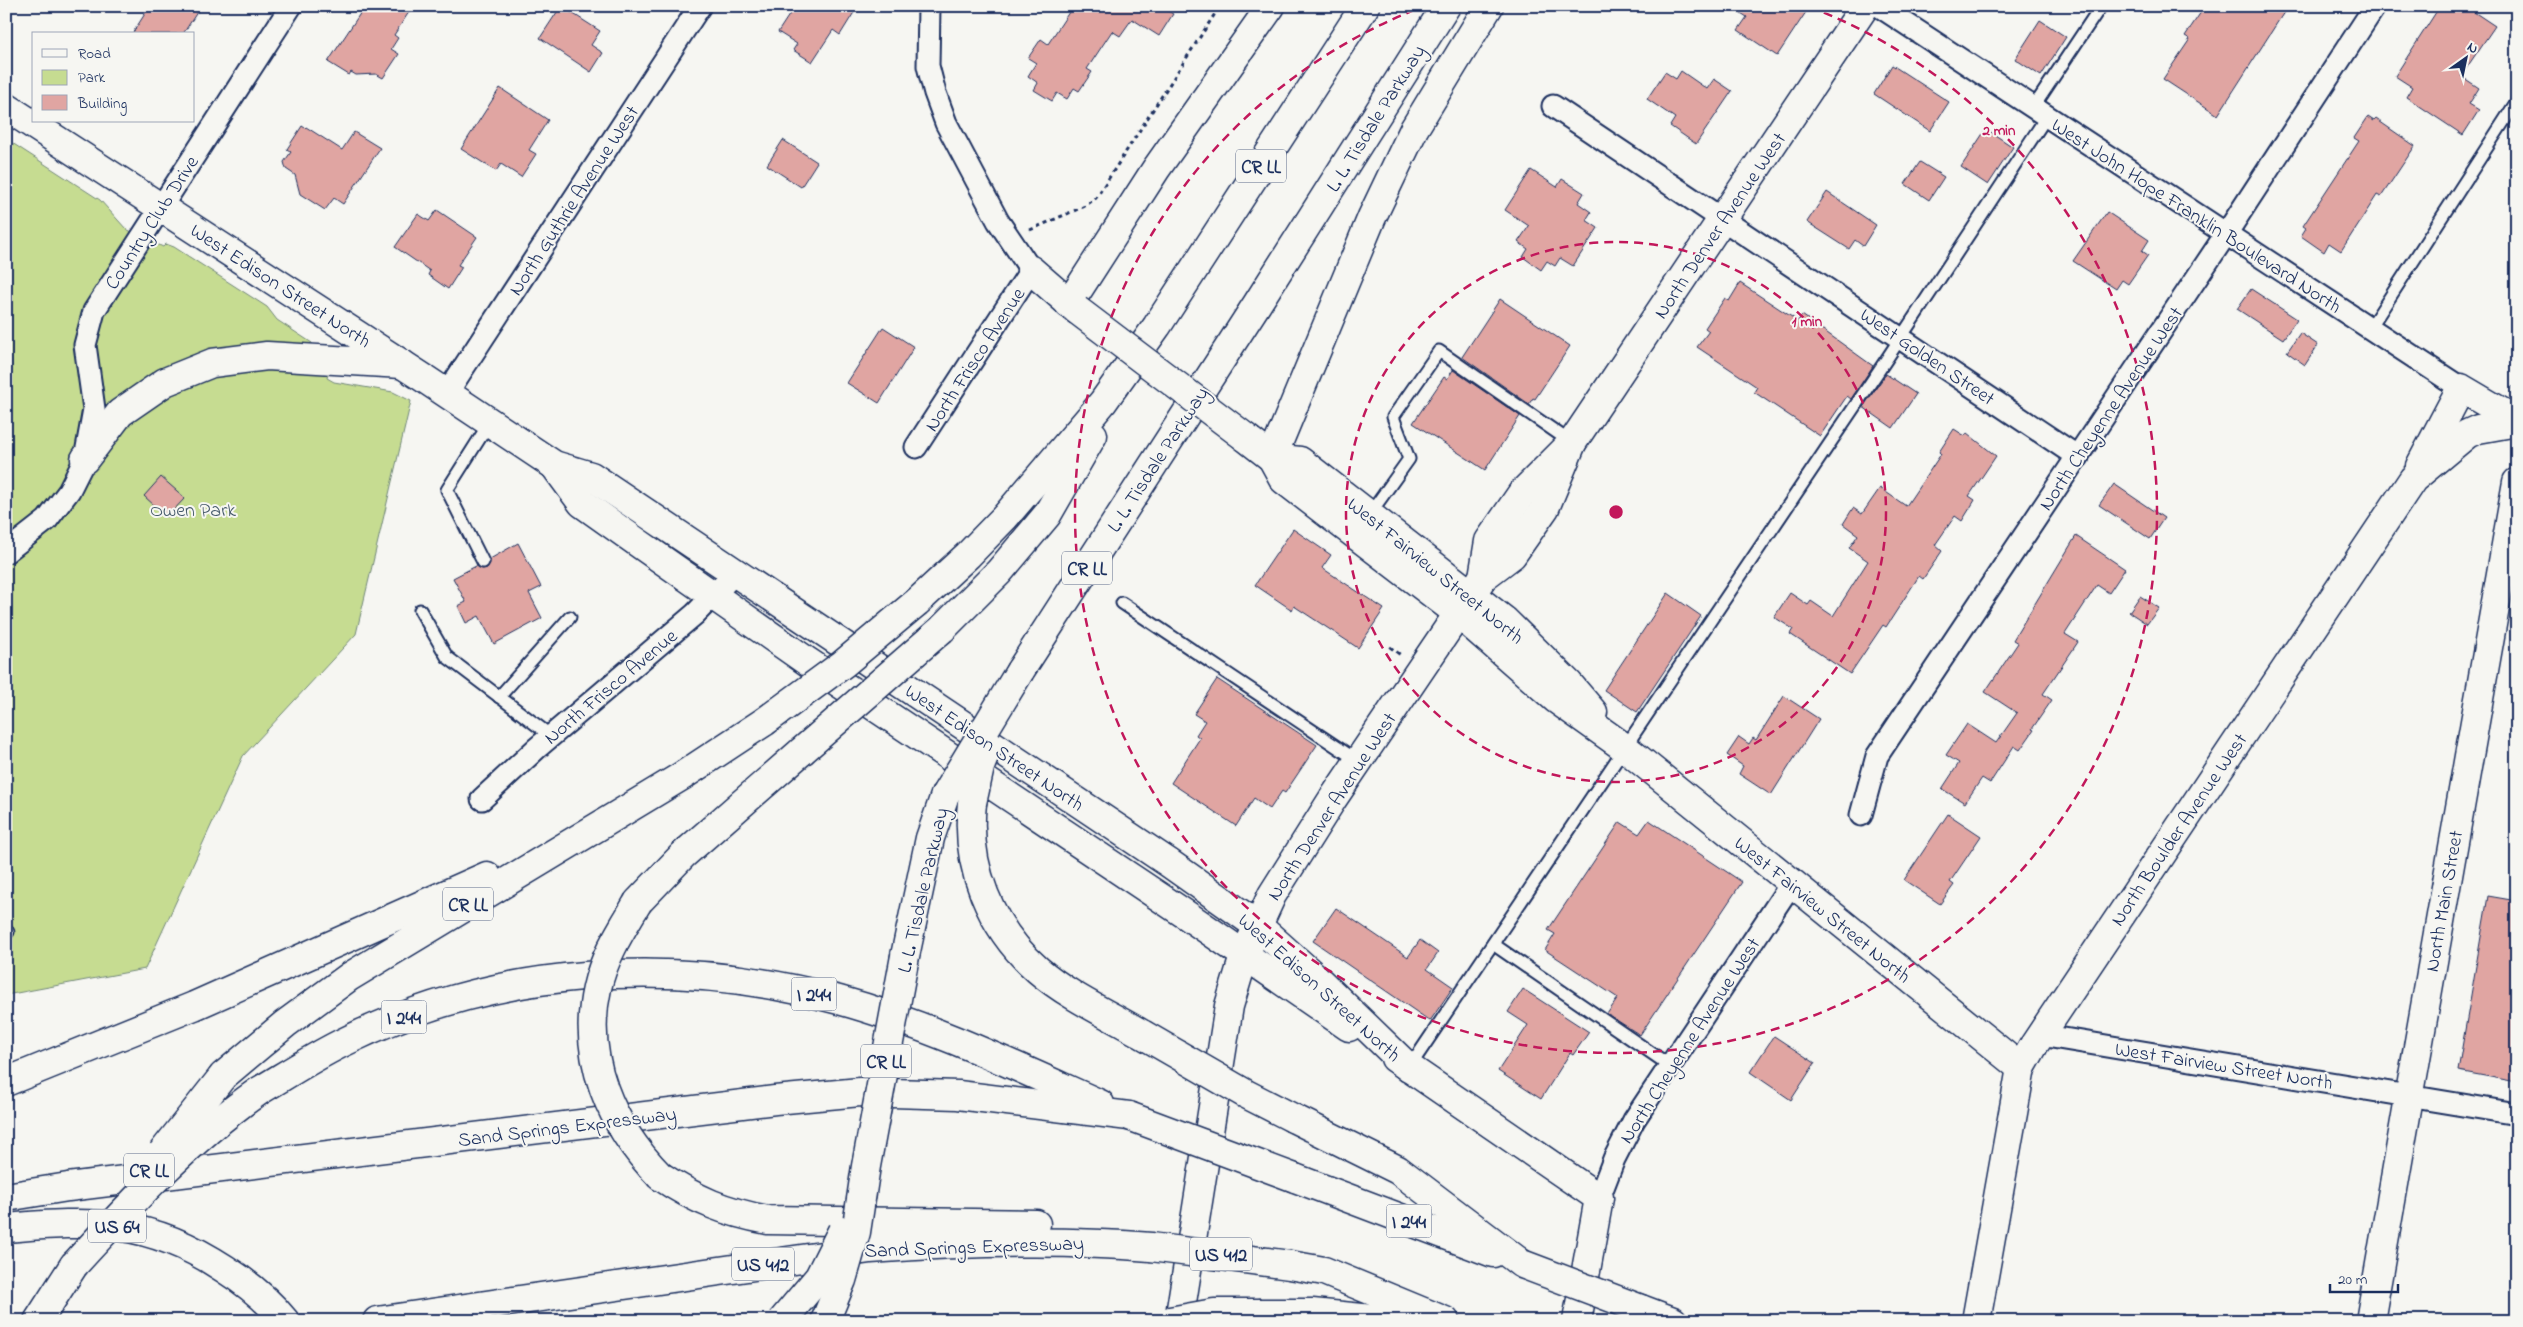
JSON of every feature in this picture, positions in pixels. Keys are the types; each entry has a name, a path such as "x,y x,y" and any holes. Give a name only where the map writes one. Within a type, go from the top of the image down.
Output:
{"main road":[{"path":"1073,307 1156,168 1271,6"},
{"name":"CR LL","path":"74,1265 223,1076 285,1024 349,977 682,776 764,722 843,664 917,602 968,555 1047,470 1103,402 1157,326 1365,6"},
{"name":"L. L. Tisdale Parkway","path":"866,1166 905,956 930,838 945,795 1020,671 1258,304 1446,6"},
{"path":"1272,458 1372,217 1414,129 1489,6"},
{"name":"North Denver Avenue West","path":"1179,1321 1229,1006 1244,956 1272,895 1358,760 1471,595 1512,555 1545,508 1572,443 1865,6"},
{"name":"West Edison Street North","path":"6,107 447,393 554,465 591,476 1169,863 1258,926 1320,982 1409,1068"},
{"name":"West Fairview Street North","path":"1031,270 1073,307 1272,458 1284,480 1471,595"},
{"path":"1151,1246 1029,1223 768,1220 740,1215 712,1206 695,1198 660,1176 636,1149 611,1110 603,1090 595,1048 593,1019 597,988 608,955 638,902 683,855 942,629 999,572 1047,515 1157,326"},
{"path":"85,459 120,413 165,382 212,363 267,356 402,364"},
{"path":"2413,479 2461,388"},
{"name":"West John Hope Franklin Boulevard North","path":"2461,388 2517,421"},
{"name":"North Boulder Avenue West","path":"1976,1321 2021,1068 2040,1035 2413,479 2467,434 2478,429 2517,421"},
{"name":"West Fairview Street North","path":"1272,458 1300,461 1505,621 1569,684 1625,748 2021,1068"},
{"name":"West Edison Street North","path":"554,465 582,503 808,662 1185,914 1599,1198"},
{"name":"North Main Street","path":"2370,1321 2408,1094 2517,482"},
{"path":"1020,671 980,767 970,824 976,870 997,922 1018,951 1039,971 1059,985 1246,1094 1398,1170 1522,1264"},
{"path":"6,1082 194,1006 587,832"},
{"name":"I 244","path":"38,1321 74,1265 184,1150 222,1117 259,1091 340,1044 390,1022 470,996 515,985 618,972 662,972 749,980 841,1001 959,1042 1129,1116 1673,1321"},
{"name":"Sand Springs Expressway","path":"6,1197 78,1186 775,1100 860,1092 958,1095 1129,1116"},
{"path":"782,1321 819,1277 828,1263 839,1241 866,1166"},
{"name":"CR LL","path":"825,1321 842,1280 856,1232 866,1166"},
{"name":"North Cheyenne Avenue West","path":"1577,1321 1599,1198"},
{"name":"US 64","path":"6,1228 69,1222 130,1227 163,1236 201,1253 242,1280 265,1299 285,1321"},
{"name":"Sand Springs Expressway","path":"377,1321 870,1249 953,1243 1048,1240 1151,1246 1324,1271 1445,1321"},
{"path":"1170,1321 1214,1313 1312,1313 1392,1321"}],"street":[{"name":"Country Club Drive","path":"6,552 47,520 69,491 85,459 94,408 85,345 94,311 160,206 291,6"},
{"name":"North Guthrie Avenue West","path":"447,393 700,6"},
{"name":"West Fairview Street North","path":"929,6 928,66 946,123 1008,237 1031,270"},
{"name":"West John Hope Franklin Boulevard North","path":"1879,6 2461,388"},
{"name":"North Cheyenne Avenue West","path":"1861,815 1877,756 2078,457 2375,6"},
{"name":"West Golden Street","path":"1553,106 1902,337 2078,457"},
{"name":"North Frisco Avenue","path":"916,447 1031,270"},
{"name":"North Frisco Avenue","path":"482,799 551,736 714,596 736,572"},
{"name":"North Cheyenne Avenue West","path":"1599,1198 1625,1136 1791,884"},
{"name":"West Fairview Street North","path":"2040,1035 2408,1094 2517,1114"}],"lane":[{"path":"1409,1068 1902,337 2040,112 2101,6"},
{"path":"2370,328 2517,101"},
{"path":"1369,515 1408,459 1393,417 1439,352 1572,443"},
{"path":"482,562 447,490 490,422"},
{"path":"1122,603 1358,760"},
{"path":"420,610 448,657 551,736"},
{"path":"499,697 570,617"},
{"path":"1493,944 1670,1066"}],"path":[{"path":"1008,237 1085,206 1096,198 1220,6"}],"green space":[{"name":"Owen Park","path":"6,139 100,200 126,229 163,247 166,244 174,247 267,307 277,320 312,343 328,374 327,378 334,382 393,392 411,401 356,634 243,756 145,969 6,995"}],"building":[{"path":"150,6 201,6 184,32 133,32"},
{"path":"365,6 413,6 394,35 398,38 391,49 399,54 383,78 376,74 356,75 351,72 349,75 328,62"},
{"path":"561,6 600,31 591,45 603,53 591,72 540,38"},
{"path":"795,6 858,6 840,35 833,30 812,62 793,50 797,44 778,32"},
{"path":"1073,6 1160,6 1173,14 1159,36 1132,19 1120,36 1112,31 1087,69 1092,72 1079,91 1074,88 1067,99 1057,93 1052,101 1034,90 1038,83 1028,76 1036,63 1028,58 1041,39 1048,44"},
{"path":"1730,6 1810,6 1777,56 1738,30 1747,17"},
{"path":"2205,6 2288,6 2218,115 2163,79 2190,39 2185,36"},
{"path":"2440,6 2465,6 2495,26 2461,76 2479,88 2469,104 2479,110 2463,135 2406,97 2412,87 2395,76"},
{"path":"2040,20 2066,37 2041,76 2015,59"},
{"path":"1892,65 1949,102 1930,131 1874,94"},
{"path":"1681,71 1707,89 1714,79 1732,91 1696,144 1670,126 1675,118 1647,99 1665,72 1676,79"},
{"path":"500,88 548,120 529,150 536,154 521,177 501,164 496,171 461,149"},
{"path":"2368,117 2374,121 2376,119 2415,146 2381,197 2377,195 2341,251 2329,243 2324,252 2301,236 2306,228 2303,226 2359,141 2354,138"},
{"path":"302,126 342,150 354,132 380,148 343,204 334,198 325,210 300,194 295,175 286,169 284,162 291,152 287,149"},
{"path":"1986,129 2013,147 1988,185 1961,167"},
{"path":"783,140 817,162 801,187 767,165"},
{"path":"1920,162 1944,177 1929,200 1905,184"},
{"path":"1531,170 1557,187 1562,179 1584,193 1578,203 1591,212 1586,220 1598,228 1573,266 1560,258 1555,266 1547,261 1541,270 1523,257 1528,249 1518,242 1529,226 1505,210"},
{"path":"1827,192 1876,225 1863,246 1855,240 1849,249 1807,222"},
{"path":"437,210 477,237 458,265 462,267 448,289 428,275 430,271 395,247 418,214 429,221"},
{"path":"2107,212 2149,240 2142,251 2148,255 2128,284 2122,280 2116,289 2073,261"},
{"path":"1740,283 1798,321 1802,315 1873,366 1851,399 1847,396 1820,436 1754,392 1757,387 1697,347 1709,331 1705,328 1725,298 1729,301"},
{"path":"2251,289 2297,319 2283,339 2237,309"},
{"path":"1500,299 1570,346 1535,399 1533,398 1529,404 1462,357"},
{"path":"883,327 914,347 879,403 847,383"},
{"path":"2300,333 2318,345 2305,365 2287,352"},
{"path":"1453,370 1520,416 1485,470 1413,423 1444,377 1447,379"},
{"path":"1886,374 1916,394 1893,428 1863,407"},
{"path":"1954,429 1965,436 1967,433 1996,456 1969,496 1975,500 1962,521 1955,516 1935,545 1942,551 1923,579 1919,576 1886,627 1883,625 1850,674 1790,634 1793,629 1774,617 1790,593 1808,605 1811,601 1833,616 1868,561 1849,548 1858,535 1843,524 1853,508 1862,514 1880,488 1906,506 1941,454 1939,452"},
{"path":"161,477 185,498 167,517 144,496"},
{"path":"2114,484 2164,518 2150,539 2099,505"},
{"path":"1293,529 1331,555 1322,568 1384,609 1358,648 1294,606 1292,610 1255,585"},
{"path":"2076,536 2125,569 2109,593 2097,585 2065,634 2078,642 2043,694 2052,700 2032,729 2034,730 2020,750 2014,746 1990,783 1982,778 1965,803 1942,789 1959,763 1946,755 1967,724 1996,743 2017,713 1985,692 2018,643 2013,640"},
{"path":"518,543 541,587 529,593 542,618 494,644 479,616 466,623 458,606 466,602 453,578 476,566 482,569 487,568 490,559"},
{"path":"1668,593 1701,616 1637,712 1604,690"},
{"path":"2140,596 2159,608 2147,624 2129,612"},
{"path":"1217,679 1317,745 1285,793 1282,791 1270,809 1254,798 1236,826 1171,783 1200,738 1196,735 1205,721 1194,714"},
{"path":"1784,696 1819,719 1771,795 1739,774 1743,766 1727,755 1739,737 1749,744 1753,738 1756,740"},
{"path":"1948,814 1981,836 1950,882 1954,885 1940,904 1904,880"},
{"path":"1649,820 1742,882 1640,1035 1607,1014 1618,998 1545,950 1555,934 1548,930 1620,822 1639,834"},
{"path":"2488,896 2517,901 2517,1082 2458,1071"},
{"path":"1336,908 1408,957 1420,940 1438,953 1427,969 1453,987 1430,1021 1313,941"},
{"path":"1523,989 1589,1032 1573,1055 1570,1053 1541,1099 1498,1071 1528,1025 1508,1012"},
{"path":"1774,1036 1815,1063 1791,1100 1750,1072"}]}
